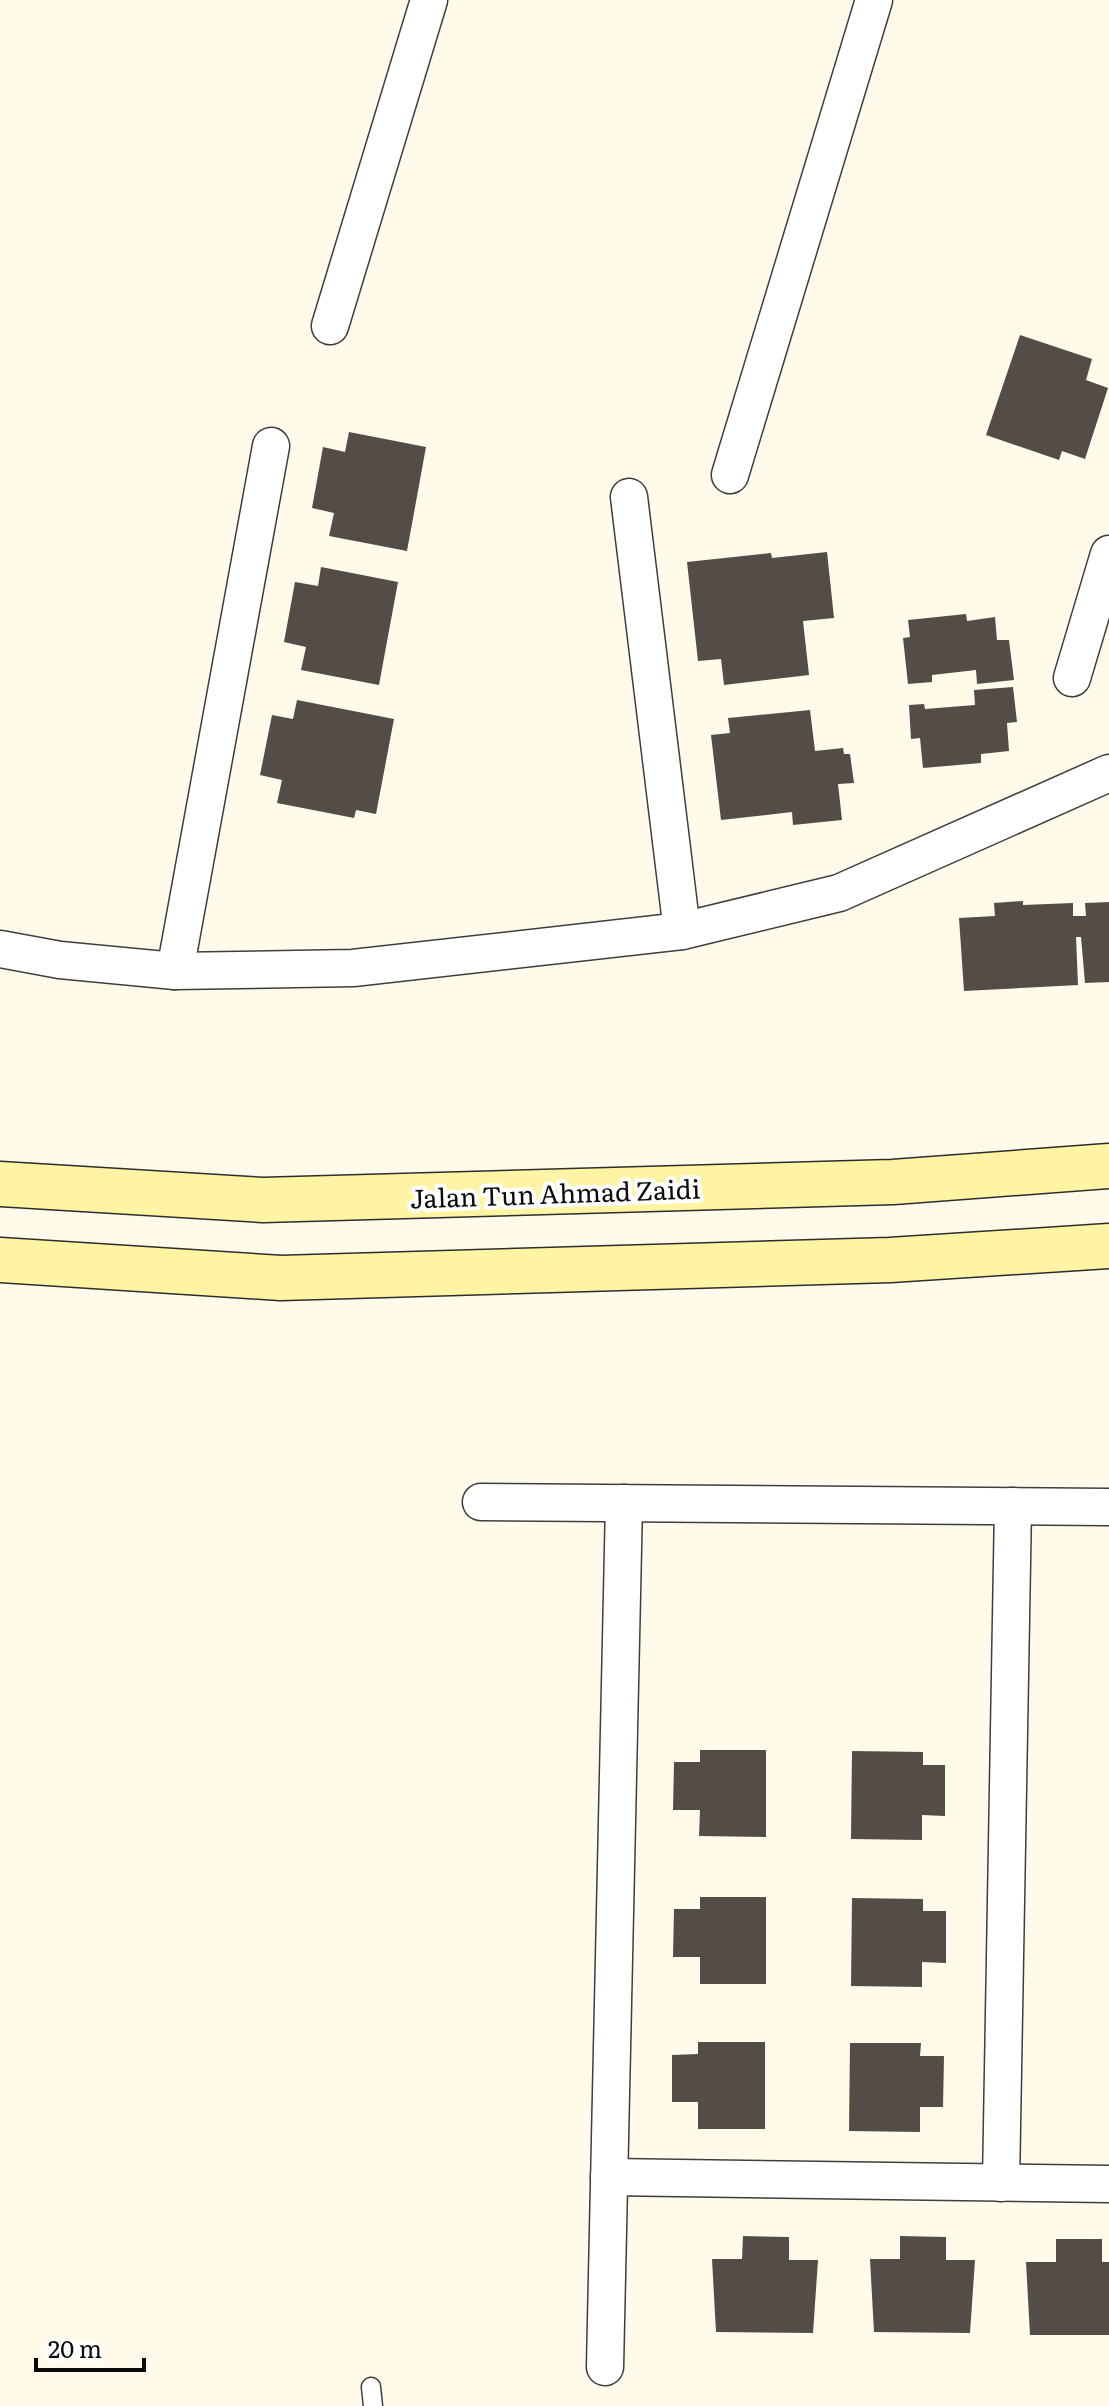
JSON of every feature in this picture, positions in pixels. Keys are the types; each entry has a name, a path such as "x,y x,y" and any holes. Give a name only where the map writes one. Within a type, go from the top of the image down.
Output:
{"main road":[{"name":"Jalan Tun Ahmad Zaidi","path":"0,1184 263,1200 893,1182 1109,1166"},
{"path":"0,1260 281,1278 890,1260 1109,1246"}],"street":[{"path":"330,326 429,0"},
{"path":"730,475 874,0"},
{"path":"175,971 271,446"},
{"path":"629,497 682,931"},
{"path":"1072,678 1108,561"},
{"path":"0,949 60,960 175,971 353,968 682,931 839,893 1109,773"},
{"path":"481,1502 1109,1507"},
{"path":"605,2367 624,1503"},
{"path":"1001,2183 1013,1506"},
{"path":"609,2177 1109,2184"}],"building":[{"path":"1020,335 1092,359 1086,380 1108,388 1085,459 1062,451 1059,460 986,435"},
{"path":"349,432 426,447 407,551 329,536 334,513 312,508 323,447 345,452"},
{"path":"827,552 834,618 803,621 809,675 724,685 721,659 698,661 687,562 771,553 772,558"},
{"path":"321,567 398,582 379,685 301,670 306,647 284,642 295,582 318,586"},
{"path":"966,614 967,621 995,617 997,640 1009,640 1014,680 977,684 976,670 932,675 932,682 908,684 903,638 910,637 908,620"},
{"path":"1013,687 1017,722 1007,723 1009,751 981,754 981,763 923,768 920,738 911,739 909,705 924,704 925,709 975,705 974,690"},
{"path":"297,700 394,719 376,814 356,810 354,818 277,803 282,780 260,775 272,715 293,719"},
{"path":"810,710 815,751 843,748 844,754 850,754 854,783 838,784 842,820 793,825 792,812 721,820 711,735 730,733 728,718"},
{"path":"1023,901 1023,905 1073,903 1073,916 1086,916 1085,903 1109,902 1109,982 1085,983 1081,937 1076,937 1078,985 964,991 959,918 995,916 994,903"},
{"path":"700,1750 766,1750 766,1837 699,1836 700,1810 673,1810 674,1762 700,1762"},
{"path":"852,1751 923,1752 923,1765 945,1765 945,1816 922,1815 922,1840 851,1839"},
{"path":"700,1897 766,1897 766,1984 700,1984 700,1957 673,1957 674,1909 700,1909"},
{"path":"852,1898 923,1899 923,1911 946,1911 946,1963 922,1962 922,1987 851,1986"},
{"path":"698,2042 765,2042 765,2129 698,2129 698,2102 672,2102 672,2055 698,2054"},
{"path":"850,2043 921,2043 920,2056 944,2056 943,2107 920,2107 920,2132 849,2131"},
{"path":"743,2236 789,2237 789,2260 818,2260 813,2333 716,2332 712,2259 742,2259"},
{"path":"900,2236 946,2237 946,2260 975,2260 970,2333 874,2332 870,2259 900,2259"},
{"path":"1056,2239 1102,2239 1102,2262 1109,2262 1109,2335 1030,2335 1026,2262 1056,2262"}]}
